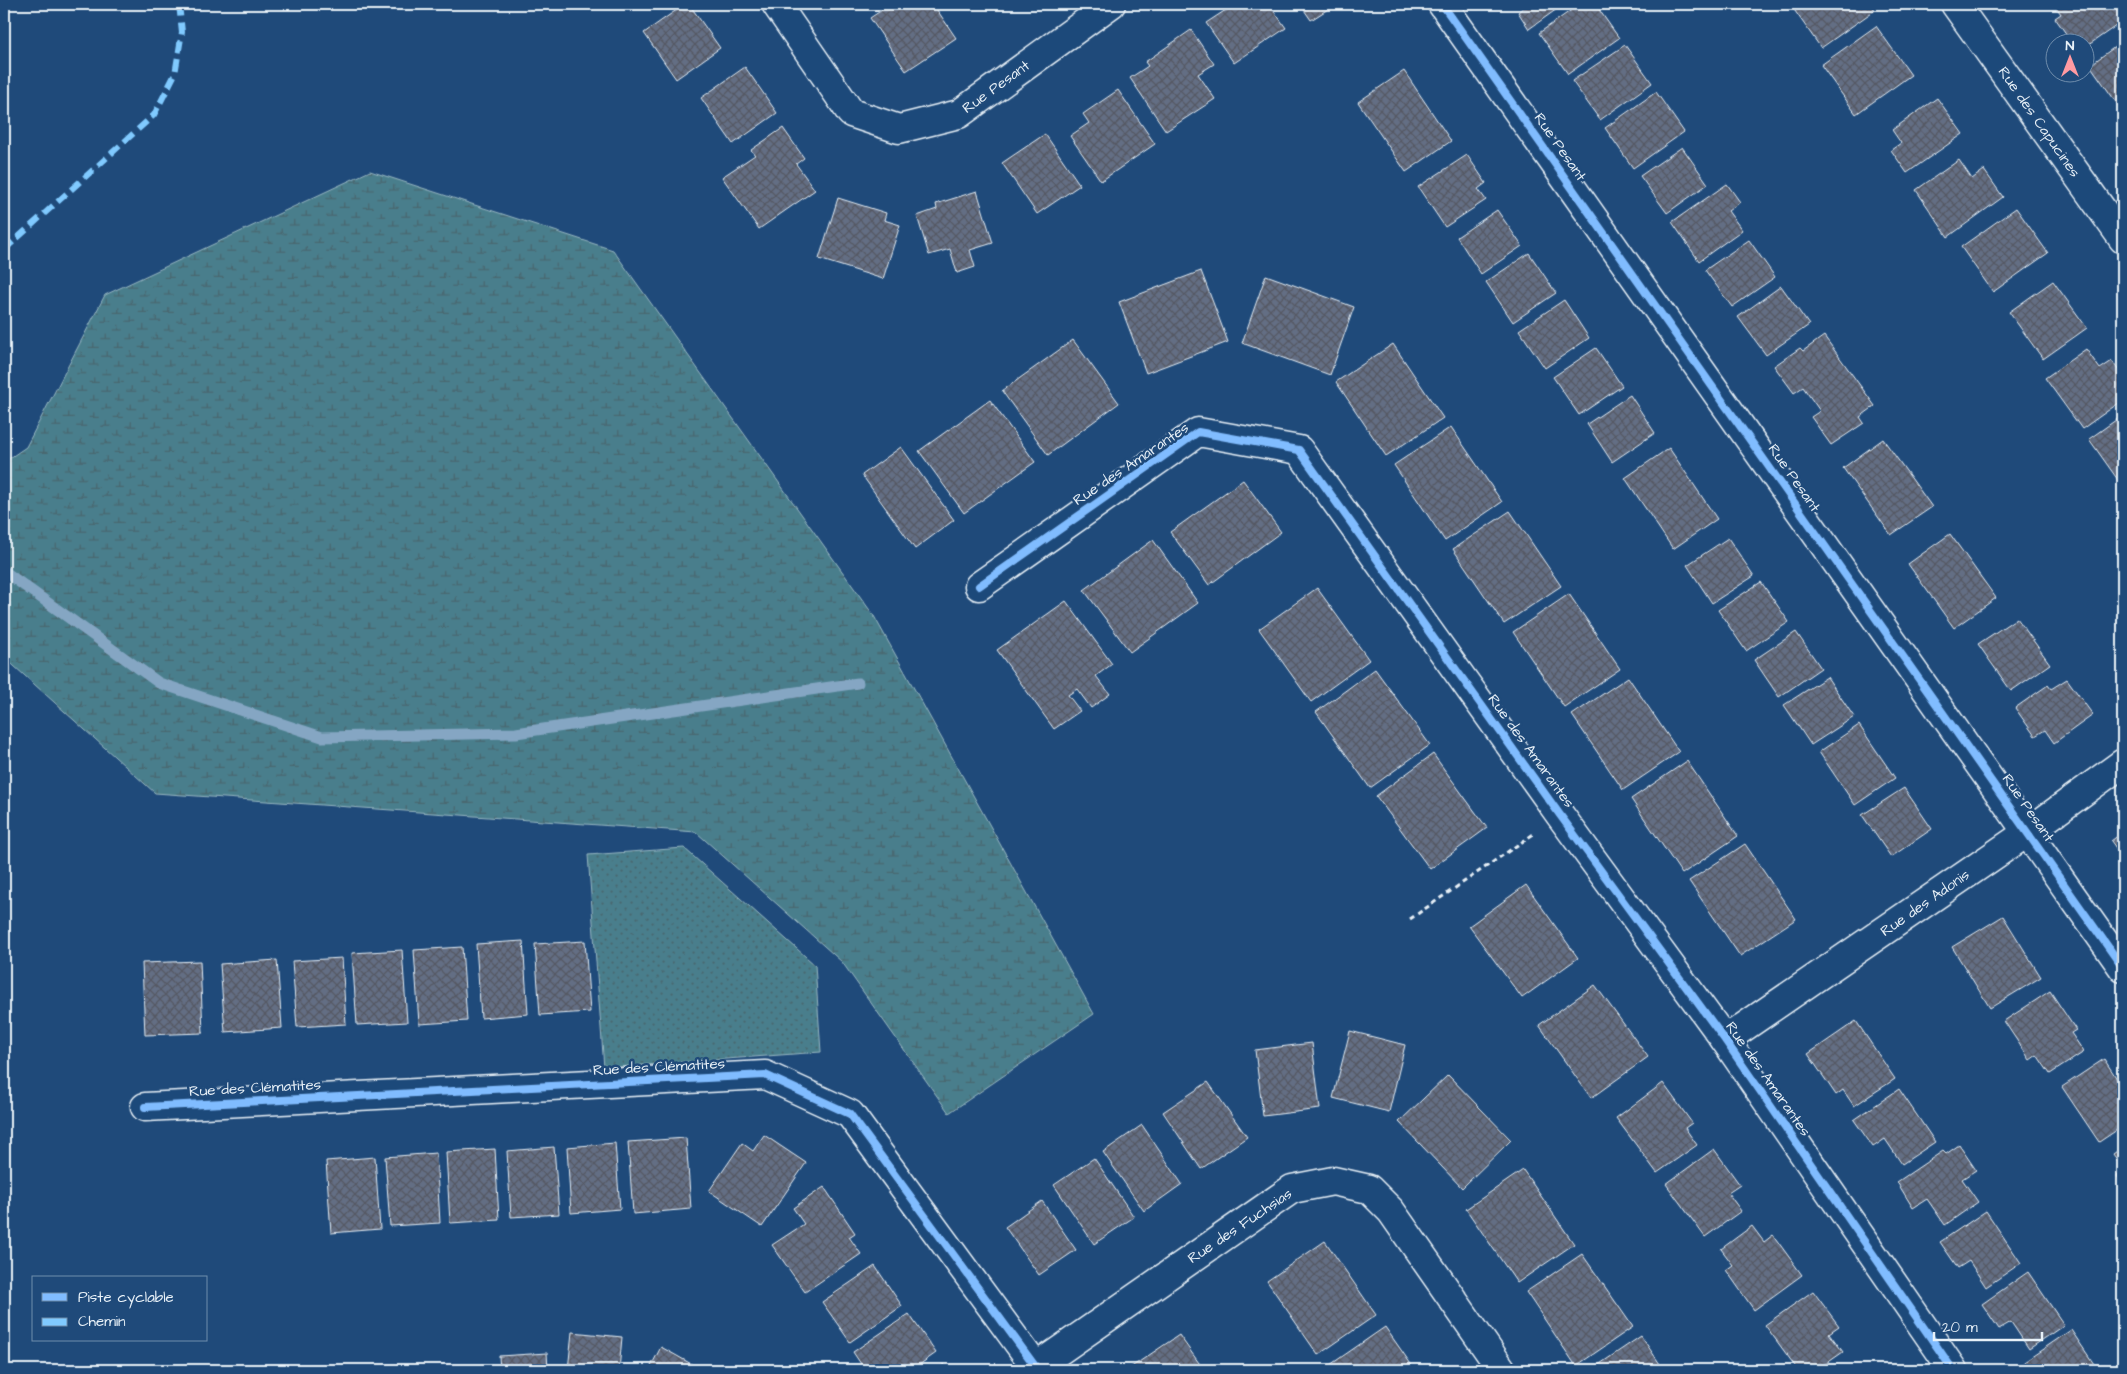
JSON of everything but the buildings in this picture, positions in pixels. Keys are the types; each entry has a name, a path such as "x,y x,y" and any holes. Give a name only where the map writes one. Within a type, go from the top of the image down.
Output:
{"street":[{"name":"Rue Pesant","path":"776,4 851,112 899,129 959,114 1111,4"},
{"name":"Rue Pesant","path":"1442,4 2123,968"},
{"name":"Rue des Capucines","path":"1955,4 2123,239"},
{"name":"Rue des Amarantes","path":"979,586 1198,432 1299,450 1560,815 1724,1040 1953,1370"},
{"name":"Rue des Adonis","path":"1724,1040 2028,832 2123,763"},
{"name":"Rue des Clématites","path":"144,1108 765,1075 850,1114 1037,1368"},
{"name":"Rue des Fuchsias","path":"1037,1368 1292,1189 1333,1181 1369,1189 1391,1211 1502,1370"}],"path":[{"path":"1410,919 1560,815"}],"green space":[{"path":"370,171 613,250 874,616 1094,1014 949,1113 842,962 696,832 155,793 4,657 4,462 26,447 105,295"},
{"path":"684,848 815,965 821,1052 604,1068 588,855"}],"waterway":[{"path":"4,571 159,683 322,737 516,733 858,683"}],"marked path":[{"path":"4,250 154,115 175,74 182,32 179,4"}],"cycle path":[{"path":"1442,4 2123,968"},
{"path":"979,586 1198,432 1299,450 1560,815 1725,1040 1953,1370"},
{"path":"145,1107 765,1075 850,1114 1038,1370"}]}
